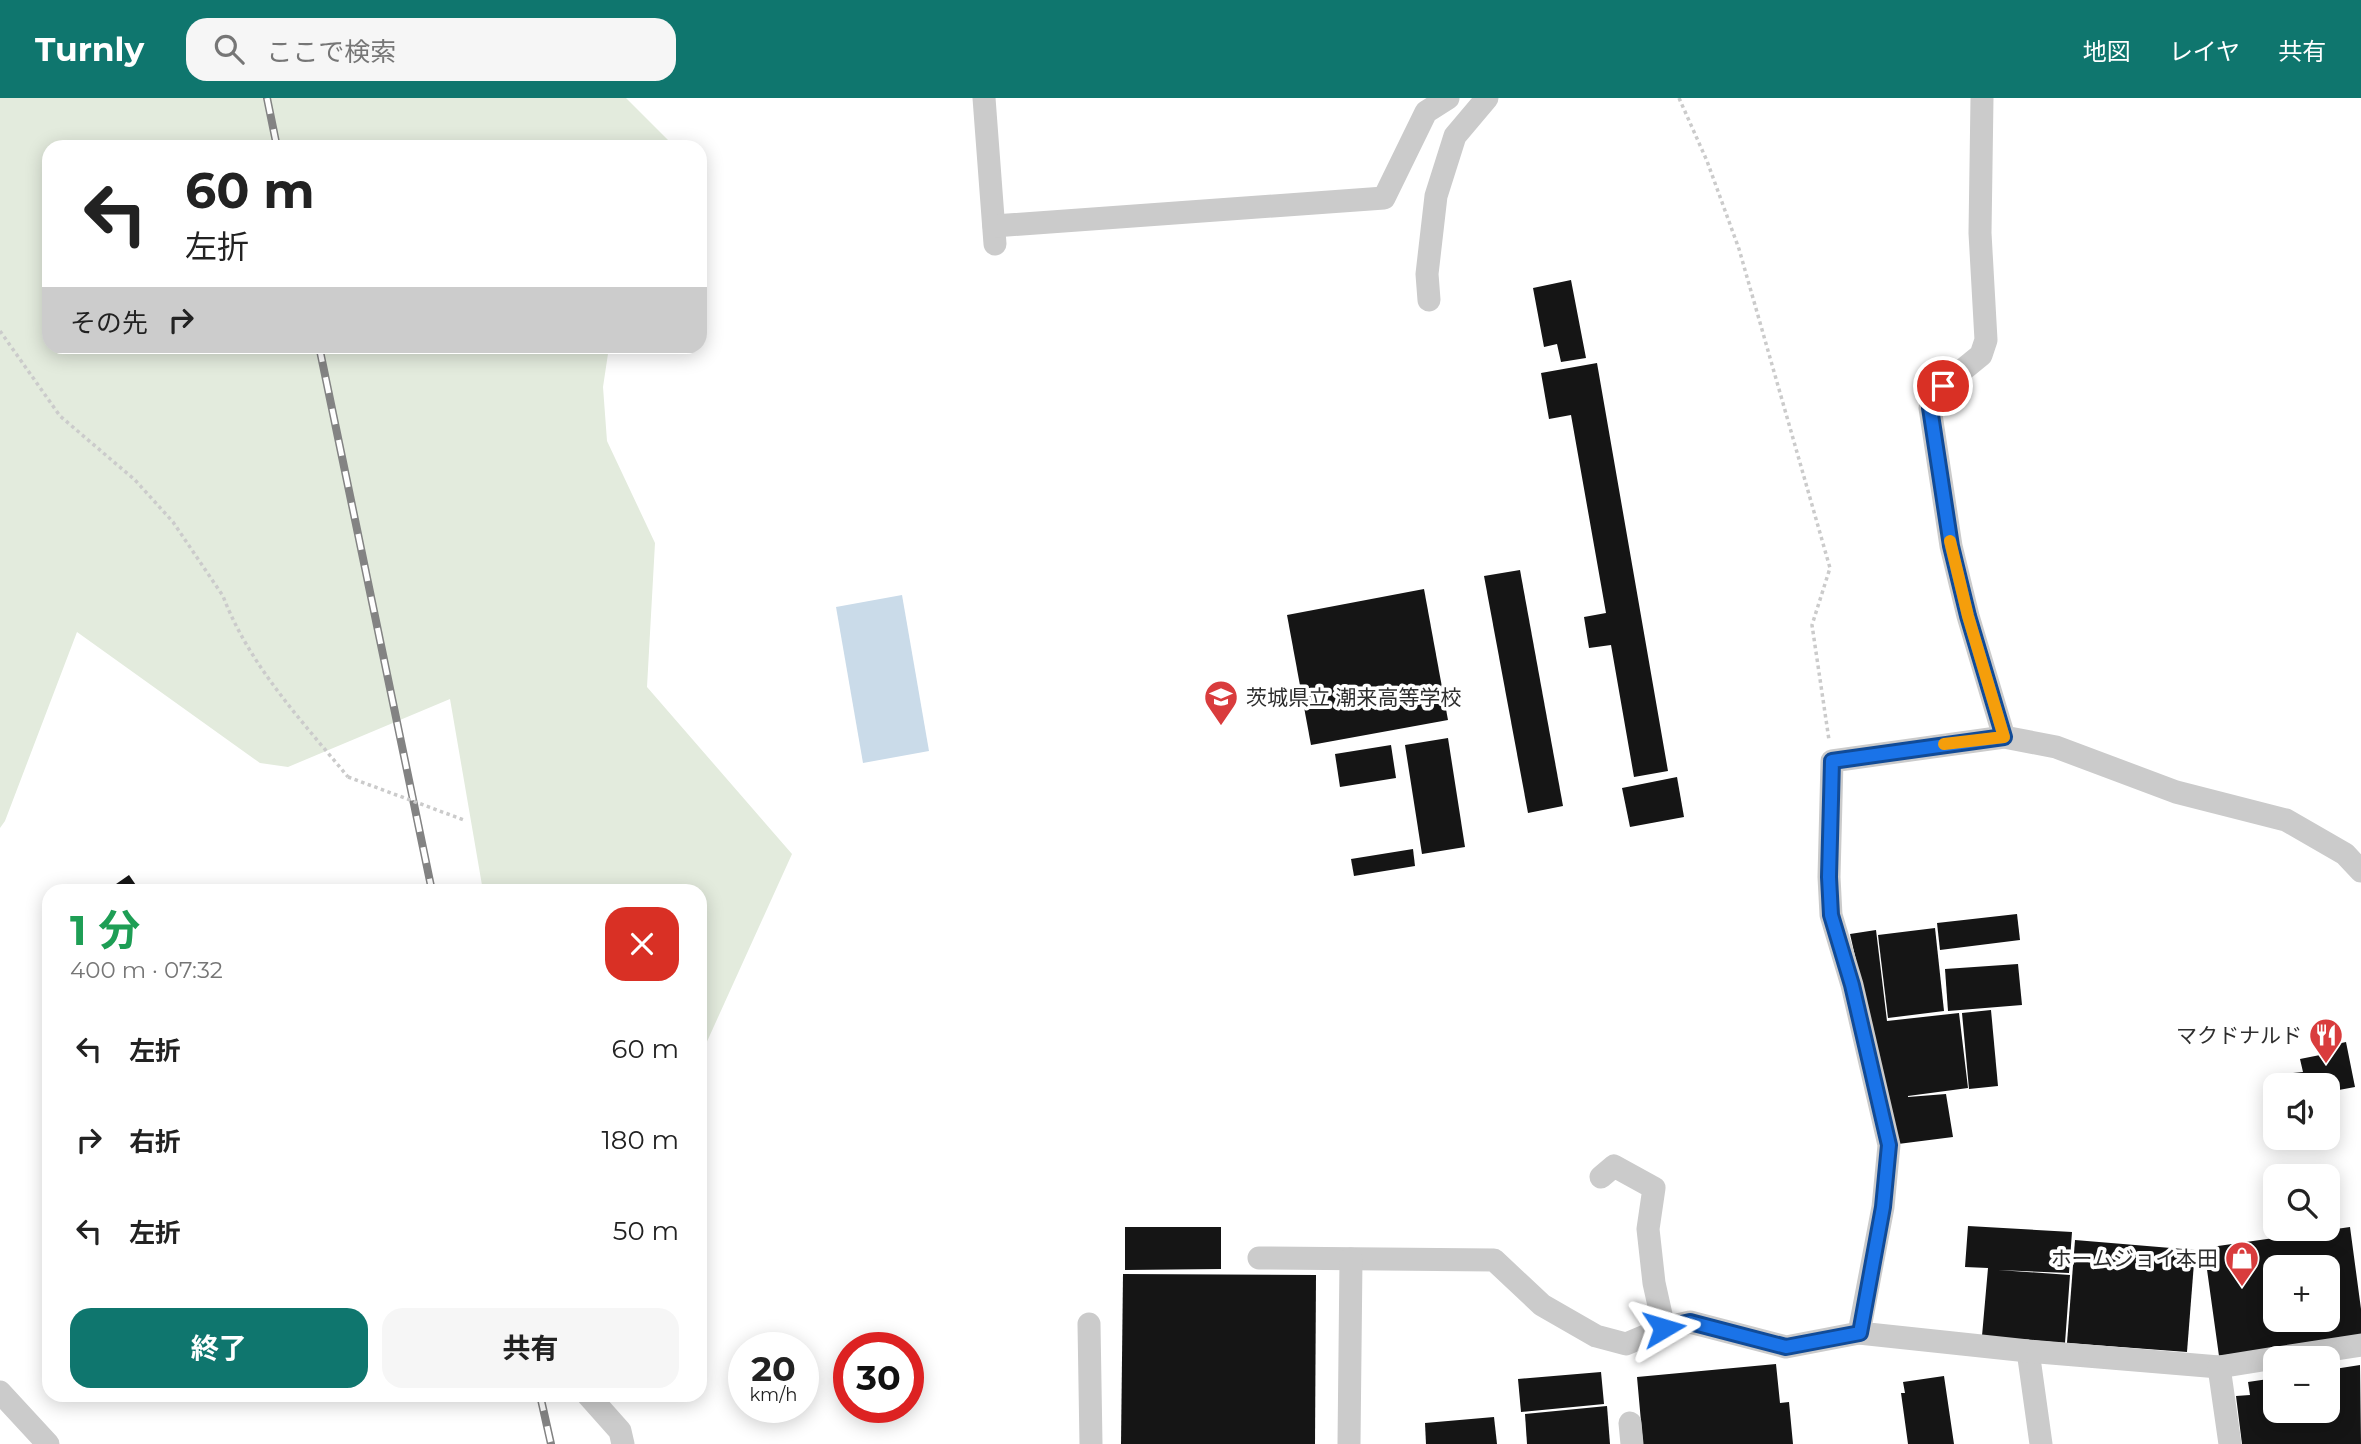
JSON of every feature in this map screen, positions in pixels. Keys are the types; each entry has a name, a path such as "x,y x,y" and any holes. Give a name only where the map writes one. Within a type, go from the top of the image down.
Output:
{"street":[{"path":"984,98 994,235 1384,198 1426,112 1448,98"},
{"path":"1429,300 1427,274 1436,196 1455,136 1487,98"},
{"path":"1982,98 1980,233 1986,340 1981,355 1943,386 1930,408 1951,546 1968,616 2004,737"},
{"path":"1860,1333 1883,1207 1889,1145 1852,985 1831,915 1829,877 1832,761 2004,737 2056,747 2176,792 2286,820 2345,854 2361,871"},
{"path":"1601,1177 1614,1166 1654,1188 1648,1229 1654,1283 1664,1328"},
{"path":"1259,1258 1494,1260 1542,1305 1596,1336 1626,1344 1664,1328 1690,1322 1786,1347 1860,1333 2219,1367 2263,1360"},
{"path":"1349,1444 1350,1259"},
{"path":"1089,1324 1091,1444"},
{"path":"2340,1348 2361,1345"},
{"path":"2028,1351 2041,1444"},
{"path":"2219,1367 2230,1444"},
{"path":"0,1392 48,1444"},
{"path":"595,1402 620,1431 623,1444"}],"path":[{"path":"1679,98 1707,161 1739,248 1830,568 1812,625 1832,761"},
{"path":"0,331 60,416 135,480 173,522 223,596 263,672 348,777 464,820"}],"shaded area":[{"path":"0,98 626,98 668,140 42,140 42,354 608,354 603,387 607,441 655,543 647,687 792,854 707,1042 707,884 482,884 450,699 288,767 260,763 77,632 0,828"}],"water":[{"path":"902,595 929,751 863,763 836,607"}],"building":[{"path":"1571,280 1586,358 1561,362 1557,344 1544,347 1533,288"},
{"path":"1597,363 1668,771 1634,777 1611,645 1589,648 1584,617 1606,613 1571,415 1549,419 1541,373"},
{"path":"1520,570 1563,806 1528,813 1484,576"},
{"path":"1424,589 1448,720 1311,745 1287,615"},
{"path":"1448,738 1465,847 1422,854 1405,745"},
{"path":"1391,745 1396,778 1340,787 1335,754"},
{"path":"1677,777 1684,817 1630,827 1622,788"},
{"path":"1413,849 1415,866 1354,876 1351,859"},
{"path":"129,875 135,884 116,884"},
{"path":"2017,914 2020,940 1940,950 1937,923"},
{"path":"1935,928 1944,1011 1888,1018 1878,935"},
{"path":"1876,930 1887,1021 1959,1013 1968,1088 1908,1096 1946,1094 1953,1137 1898,1144 1850,934"},
{"path":"2018,964 2022,1005 1948,1011 1945,969"},
{"path":"1991,1010 1998,1086 1969,1089 1962,1013"},
{"name":"マクドナルド","path":"2346,1042 2355,1087 2340,1090 2340,1073 2293,1073 2303,1072 2300,1059 2320,1055 2319,1048"},
{"path":"1968,1226 2072,1232 2069,1273 1998,1270 2070,1275 2065,1343 1982,1336 1988,1268 1965,1267"},
{"path":"1125,1227 1221,1227 1221,1269 1125,1270"},
{"name":"ホームジョイ本田","path":"2350,1227 2361,1309 2361,1336 2290,1346 2263,1346 2263,1350 2219,1356 2204,1248 2263,1240 2340,1241 2340,1228"},
{"path":"2075,1240 2195,1250 2187,1352 2067,1343"},
{"path":"1123,1274 1316,1275 1315,1444 1121,1444"},
{"path":"1776,1364 1780,1403 1789,1402 1793,1444 1643,1444 1637,1377"},
{"path":"2360,1365 2361,1444 2242,1444 2236,1396 2250,1395 2248,1382 2263,1380 2263,1423 2340,1423 2340,1368"},
{"path":"1601,1372 1604,1404 1521,1412 1518,1379"},
{"path":"1944,1376 1954,1444 1908,1444 1901,1393 1905,1393 1903,1382"},
{"path":"1607,1406 1610,1444 1527,1444 1525,1414"},
{"path":"1494,1417 1497,1444 1426,1444 1425,1423"}],"railway":[{"path":"267,98 276,140"},
{"path":"321,354 431,884"},
{"path":"542,1402 551,1444"}],"slow traffic":[{"path":"1944,744 2004,737 1968,616 1950,541"}],"place":[{"name":"茨城県立 潮来高等学校","path":"1221,727"},
{"name":"マクドナルド","path":"2326,1065"},
{"name":"ホームジョイ本田","path":"2242,1288"}],"route":[{"path":"1664,1328 1690,1322 1786,1347 1860,1333 1883,1207 1889,1145 1852,985 1831,915 1829,877 1832,761 2004,737 1968,616 1951,546 1930,408 1943,386"}]}
